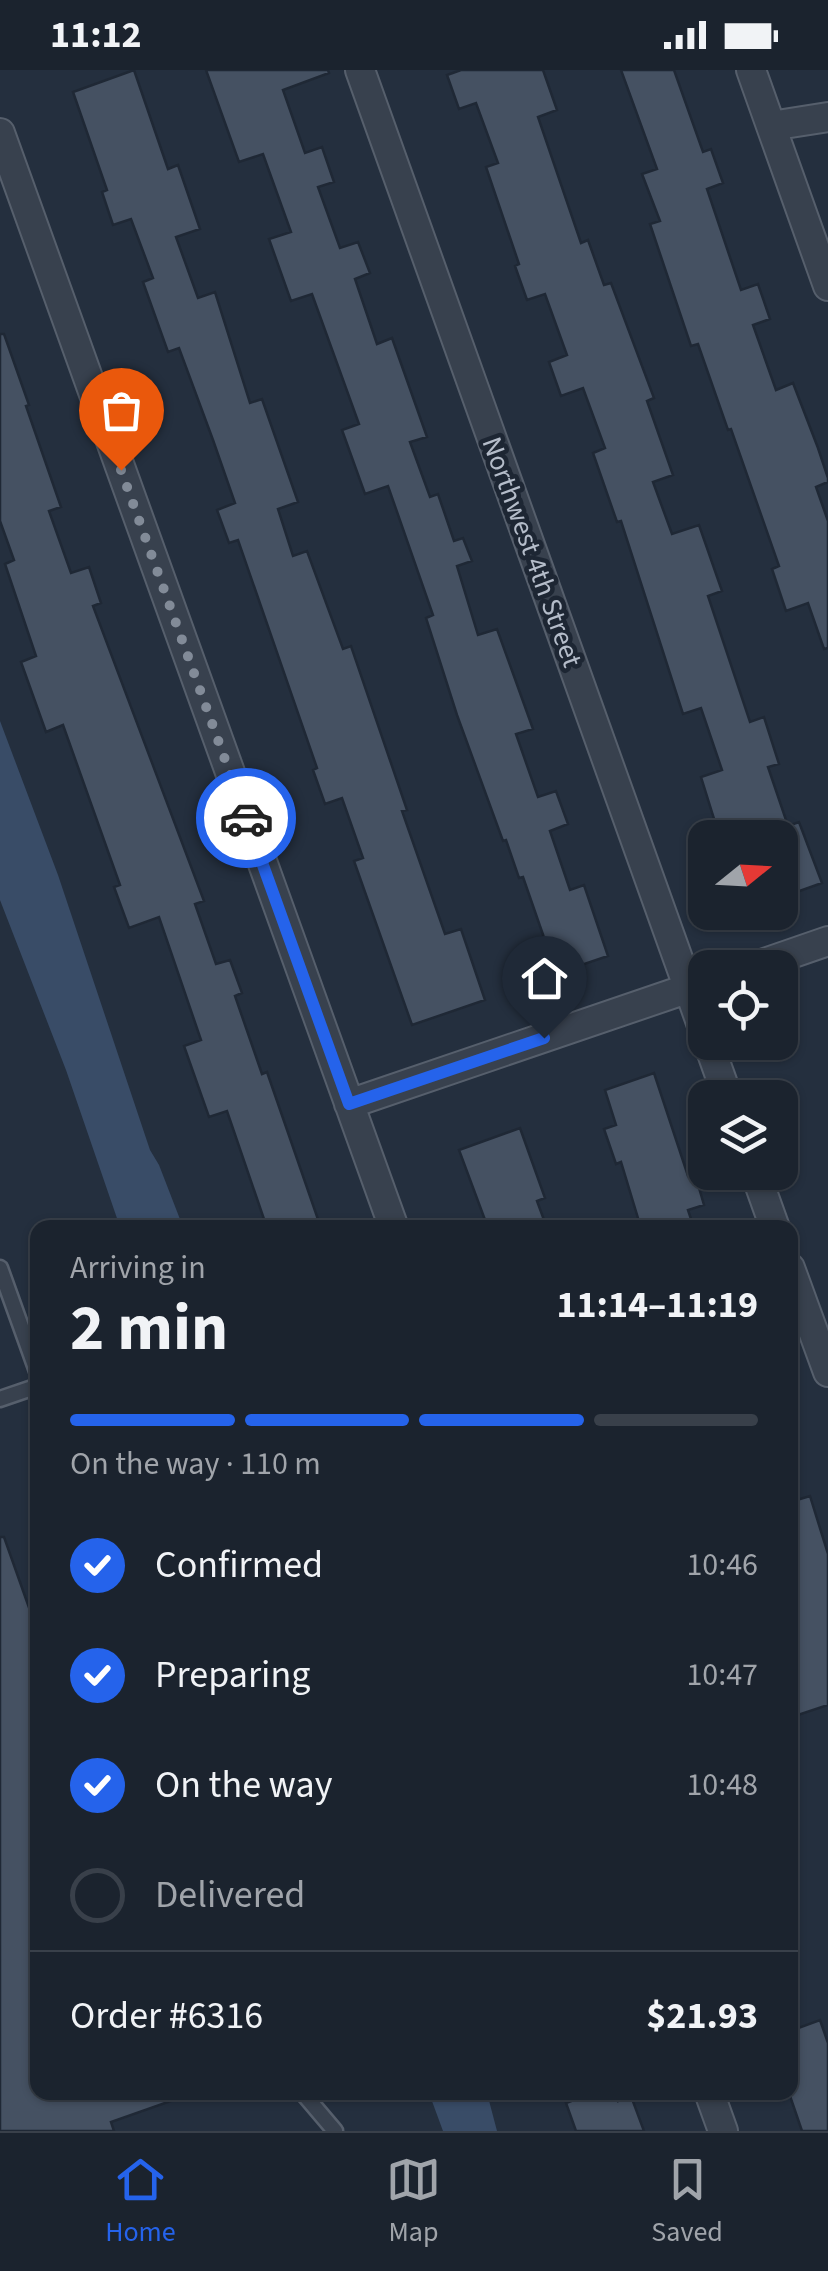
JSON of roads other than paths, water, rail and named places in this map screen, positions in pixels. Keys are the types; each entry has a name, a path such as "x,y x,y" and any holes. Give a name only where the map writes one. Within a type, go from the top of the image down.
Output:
{"street":[{"name":"Northwest 4th Street","path":"360,70 688,962"},
{"path":"751,70 828,286"},
{"path":"771,126 828,116"},
{"path":"0,133 391,1220"},
{"path":"798,951 828,941"},
{"path":"349,1104 688,989"},
{"path":"761,1190 772,1220"},
{"path":"798,1290 828,1372"},
{"path":"712,2100 723,2131"}],"lane":[{"path":"0,1268 30,1352"},
{"path":"0,1399 30,1389"},
{"path":"309,2100 335,2131"}],"water":[{"path":"0,721 58,875 150,1150 180,1220 118,1220 66,1070 0,900"},
{"path":"432,2100 489,2100 497,2131 443,2131"}]}
